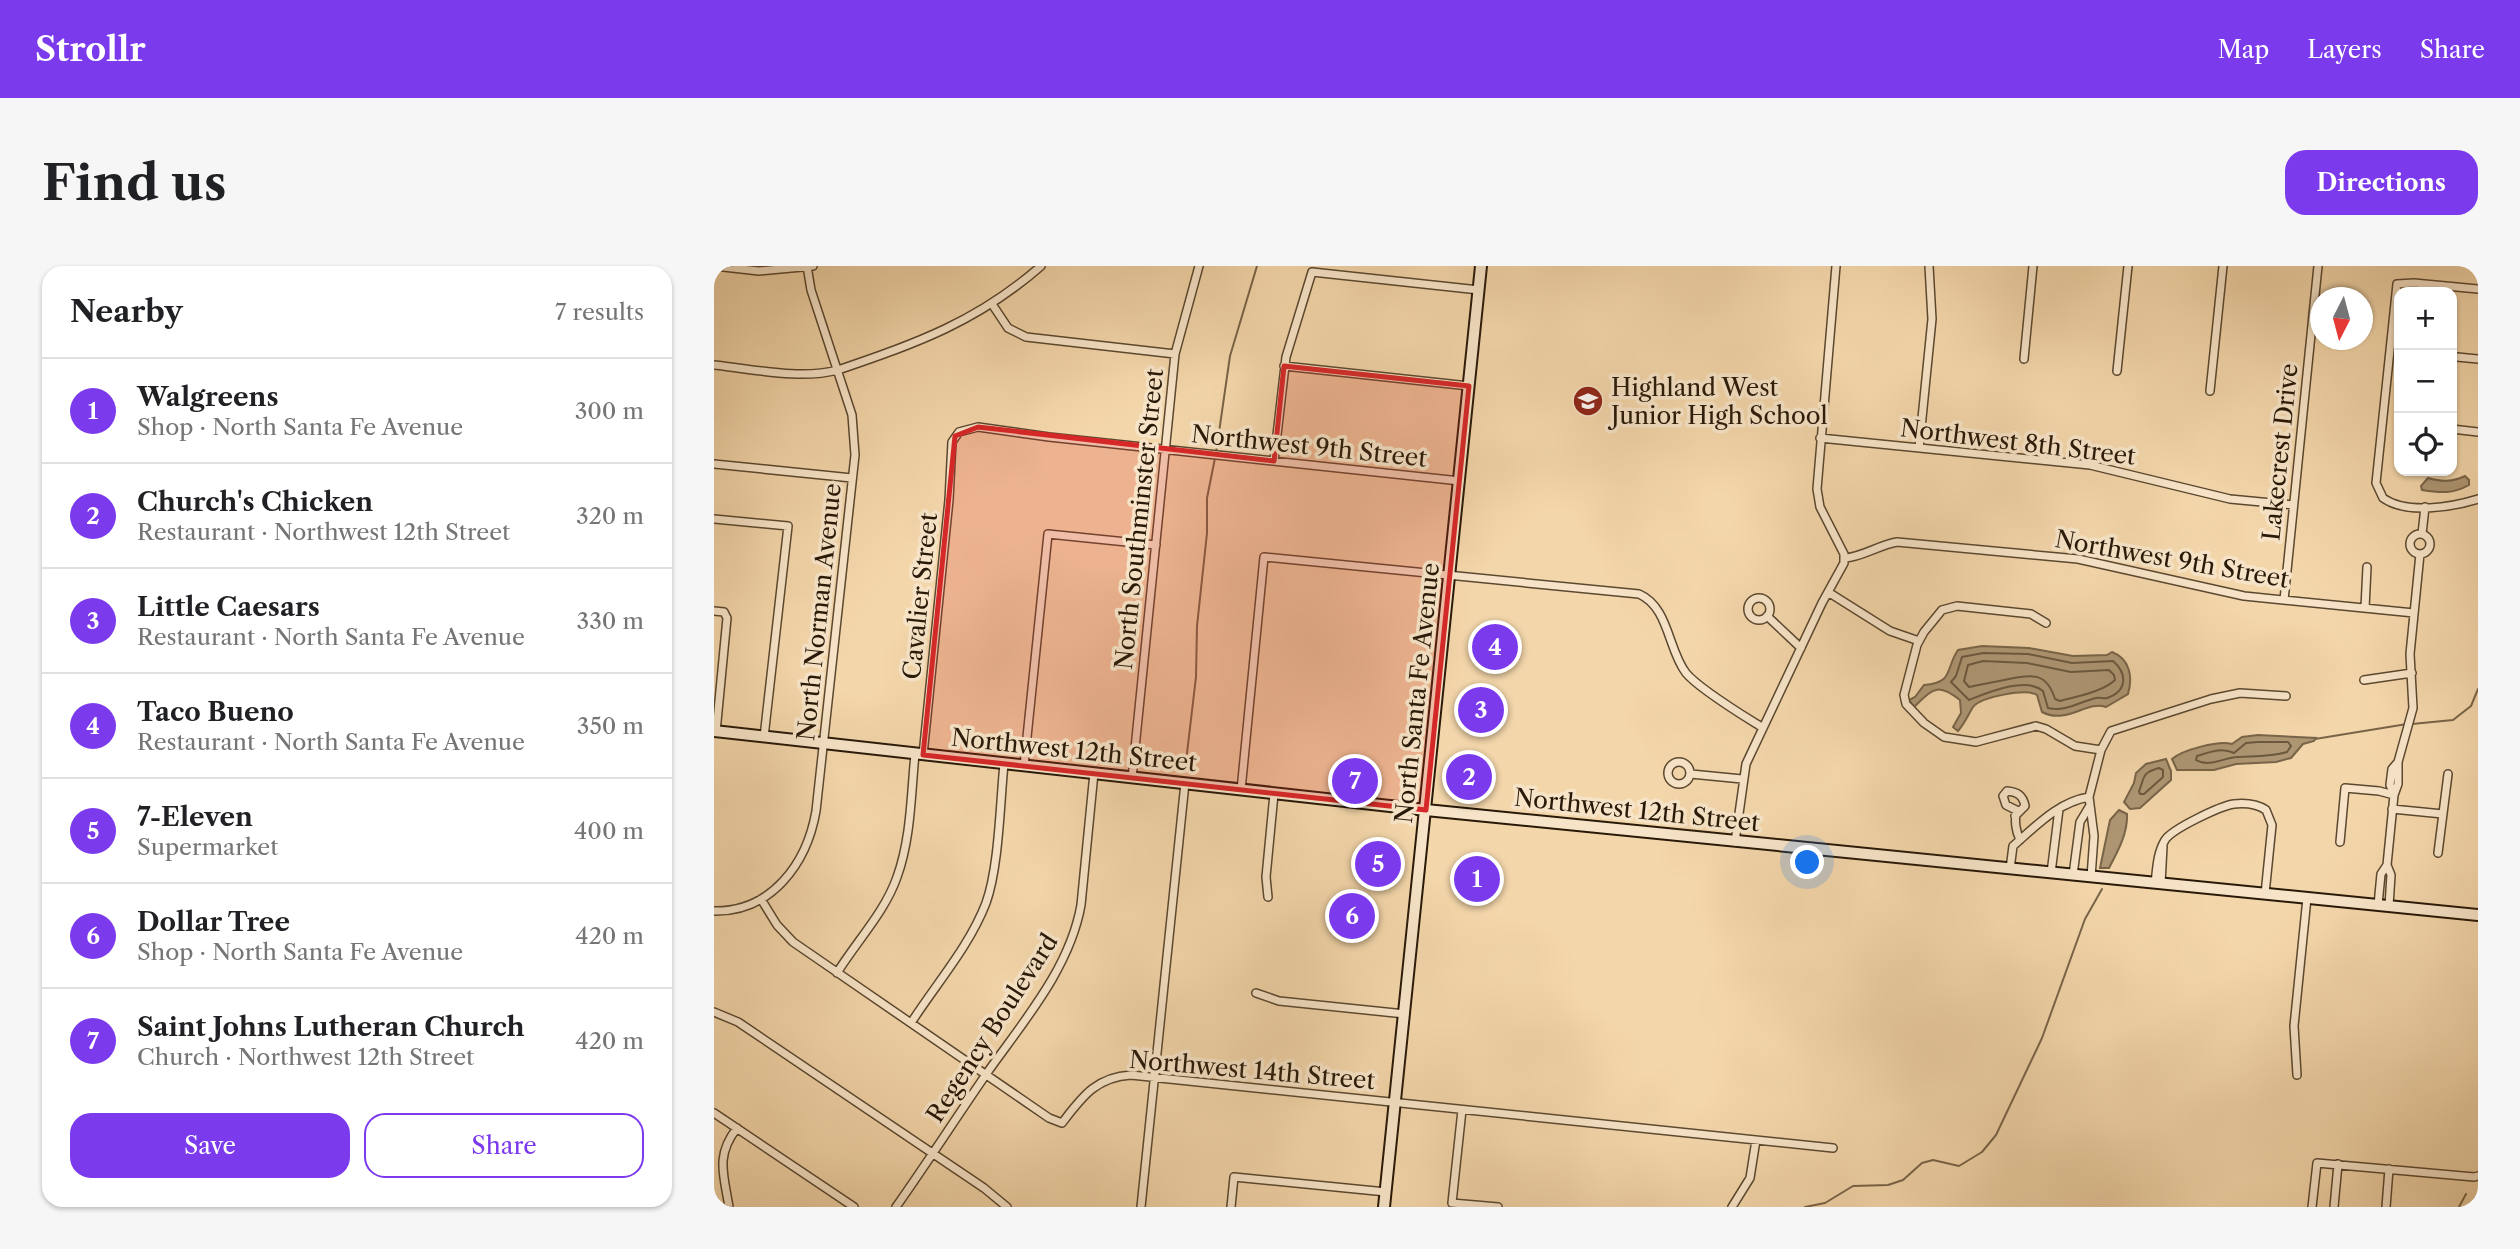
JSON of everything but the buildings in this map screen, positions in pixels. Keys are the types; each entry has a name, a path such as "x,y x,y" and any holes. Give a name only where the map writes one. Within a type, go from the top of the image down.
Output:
{"main road":[{"name":"North Santa Fe Avenue","path":"1384,1207 1481,266"},
{"name":"Northwest 12th Street","path":"715,732 1426,810 2478,915"}],"street":[{"name":"North Norman Avenue","path":"714,911 735,909 761,899 787,878 811,834 816,811 852,478 854,432 852,415 811,290 807,266"},
{"path":"714,267 759,271 813,266"},
{"path":"714,365 794,373 838,370 944,331 992,304 1041,266"},
{"name":"North Southminster Street","path":"1132,778 1175,355 1199,266"},
{"path":"1735,842 1746,764 1845,558 1820,507 1818,496 1820,439 1836,266"},
{"path":"1919,448 1932,319 1929,266"},
{"path":"2024,359 2033,266"},
{"path":"2117,371 2128,266"},
{"path":"2210,391 2223,266"},
{"name":"Lakecrest Drive","path":"2284,600 2318,266"},
{"path":"1274,461 1284,366 1312,272 1479,290"},
{"path":"2478,289 2397,284 2376,483 2380,494 2398,505 2446,508 2478,499"},
{"path":"992,304 1008,327 1026,337 1175,355"},
{"path":"2458,357 2478,359"},
{"path":"1284,366 1469,386"},
{"name":"Northwest 9th Street","path":"952,442 959,432 978,426 1049,437 1460,481"},
{"path":"2457,430 2478,432"},
{"name":"Northwest 8th Street","path":"1820,439 2090,465 2230,499 2293,505"},
{"name":"Cavalier Street","path":"837,973 890,894 898,876 919,754 949,500 952,442"},
{"path":"714,464 852,478"},
{"path":"2422,534 2425,507"},
{"path":"714,519 788,526 764,737"},
{"path":"1024,766 1048,534 1156,545"},
{"path":"2422,534 2430,543 2427,551 2420,554 2412,550 2410,541 2416,535 2422,534"},
{"name":"Northwest 9th Street","path":"1845,558 1853,558 1879,546 1897,542 1960,547 2090,560 2218,591 2414,613"},
{"path":"2383,906 2391,875 2387,865 2393,794 2390,785 2392,769 2398,762 2413,708 2410,653 2420,554"},
{"path":"1241,790 1264,557 1635,592 1657,608 1688,674 1763,728"},
{"path":"2365,608 2367,567"},
{"path":"1828,592 1891,631 1919,641"},
{"path":"2046,623 2031,614 1949,607 1937,616 1919,641 1904,695 1906,704 1935,732 1944,737 1976,742 2036,726 2075,746 2101,750"},
{"path":"714,611 724,612 726,618 715,732"},
{"path":"1767,616 1801,648"},
{"path":"2364,680 2412,673"},
{"path":"2091,877 2094,836 2089,797 2101,750 2111,731 2211,699 2240,693 2286,696"},
{"path":"911,1023 960,951 986,902 992,878 1004,764"},
{"name":"Regency Boulevard","path":"896,1207 1039,997 1073,939 1081,905 1094,773"},
{"path":"1691,774 1742,779"},
{"path":"2438,853 2448,774"},
{"path":"1141,1207 1185,783"},
{"path":"2340,842 2345,788 2379,790 2393,794"},
{"path":"1268,897 1266,877 1274,794"},
{"path":"2010,869 2013,846 2059,809 2077,799 2089,797"},
{"path":"2158,883 2162,845 2170,834 2220,808 2234,804 2262,807 2272,825 2265,894"},
{"path":"2073,875 2080,822 2089,806"},
{"path":"2051,873 2059,809"},
{"path":"2392,809 2443,814"},
{"path":"2015,816 2015,828 2020,840"},
{"path":"2297,1075 2293,1037 2307,898"},
{"name":"Northwest 14th Street","path":"761,899 777,925 793,942 1049,1118 1062,1123 1083,1095 1103,1081 1123,1076 1833,1148"},
{"path":"1256,993 1279,1000 1405,1014"},
{"path":"714,1012 738,1021 984,1188 1007,1207"},
{"path":"1462,1110 1452,1203 1498,1207"},
{"path":"714,1113 854,1207"},
{"path":"729,1207 722,1157 725,1145 737,1128"},
{"path":"1731,1207 1750,1178 1756,1140"},
{"path":"2312,1207 2317,1163 2478,1176"},
{"path":"2334,1207 2338,1164"},
{"path":"2386,1207 2389,1169"},
{"path":"1231,1207 1234,1177 1386,1192"}],"highlighted area":[{"path":"1284,366 1469,386 1426,810 923,755 955,436 978,427 1274,461"}],"water":[{"path":"2465,476 2469,485 2457,490 2422,490 2421,486 2428,478 2447,481"},
{"path":"1982,646 2029,648 2073,656 2107,655 2112,652 2123,659 2129,669 2128,694 2106,707 2092,707 2060,716 2042,712 2037,695 2004,695 1978,703 1958,731 1953,727 1961,713 1960,700 1952,694 1935,690 1914,707 1909,700 1915,697 1924,685 1934,684 1945,678 1958,650"},
{"path":"2258,735 2316,738 2303,744 2291,758 2276,762 2236,764 2214,770 2177,770 2172,759 2201,747 2219,743 2232,744 2242,737"},
{"path":"2166,759 2171,780 2140,808 2130,809 2124,802 2136,773 2146,764"},
{"path":"2119,810 2127,814 2124,835 2109,868 2100,868 2110,820"}],"waterway":[{"path":"1216,453 1230,356 1257,266"},
{"path":"1185,770 1196,677 1197,626 1207,533 1207,498 1215,458"},
{"path":"2412,724 2453,720 2471,706 2478,689"},
{"path":"2315,739 2407,724"},
{"path":"1805,1207 1825,1203 1853,1186 1888,1185 1903,1180 1922,1163 1933,1160 1959,1166 1982,1152 1996,1135 2042,1038 2085,919 2102,889"},
{"path":"2459,1207 2466,1194"}],"place":[{"name":"Highland West Junior High School","path":"1588,401"},
{"name":"Taco Bueno","path":"1495,647"},
{"name":"Little Caesars","path":"1481,710"},
{"name":"Church's Chicken","path":"1469,777"},
{"name":"Saint Johns Lutheran Church","path":"1355,781"},
{"name":"7-Eleven","path":"1378,864"},
{"name":"Walgreens","path":"1477,879"},
{"name":"Dollar Tree","path":"1352,916"}]}
